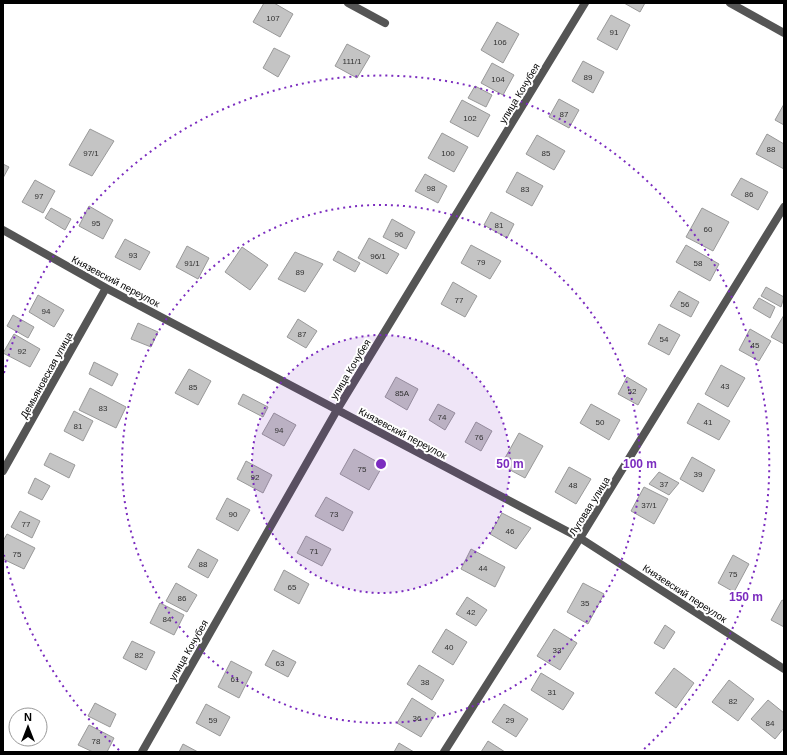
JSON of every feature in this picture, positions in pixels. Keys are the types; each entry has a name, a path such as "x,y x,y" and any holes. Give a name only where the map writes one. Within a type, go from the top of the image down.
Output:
{"street":[{"path":"348,3 385,22"},
{"name":"улица Кочубея","path":"142,752 337,410 585,3"},
{"path":"730,3 784,33"},
{"name":"Луговая улица","path":"444,752 580,538 784,207"},
{"name":"Князевский переулок","path":"3,230 106,288 580,538 784,669"},
{"name":"Демьяновская улица","path":"3,472 106,288"}],"building":[{"path":"264,3 274,3 293,14 280,37 253,22"},
{"path":"624,3 645,3 640,12"},
{"path":"611,15 630,25 617,50 597,39"},
{"path":"497,22 519,34 503,63 481,50"},
{"path":"347,44 370,56 357,78 335,66"},
{"path":"274,48 290,56 278,77 263,68"},
{"path":"583,61 604,72 593,93 572,81"},
{"path":"492,63 514,75 503,95 481,83"},
{"path":"475,86 492,95 486,107 468,98"},
{"path":"559,99 579,110 569,128 549,117"},
{"path":"462,100 490,115 478,137 450,122"},
{"path":"784,104 784,125 775,120"},
{"path":"90,129 114,141 92,176 69,165"},
{"path":"442,133 468,147 454,172 428,158"},
{"path":"767,134 784,144 784,169 756,154"},
{"path":"537,135 565,151 554,170 526,154"},
{"path":"3,164 9,167 3,178"},
{"path":"517,172 543,186 532,206 506,192"},
{"path":"425,174 447,186 438,203 415,191"},
{"path":"741,178 768,192 758,210 731,195"},
{"path":"35,180 55,191 43,213 22,202"},
{"path":"89,206 113,220 103,239 79,226"},
{"path":"51,208 71,219 65,230 45,218"},
{"path":"702,208 729,222 713,251 686,237"},
{"path":"491,212 514,224 507,238 484,225"},
{"path":"392,219 415,232 406,249 383,237"},
{"path":"369,238 399,254 387,274 358,258"},
{"path":"125,239 150,252 140,270 115,257"},
{"path":"471,245 501,261 490,279 461,263"},
{"path":"686,245 719,264 710,281 676,262"},
{"path":"187,246 209,258 198,279 176,267"},
{"path":"242,247 268,265 250,290 225,272"},
{"path":"338,251 360,263 355,272 333,260"},
{"path":"295,252 323,264 305,292 278,279"},
{"path":"453,282 477,296 465,317 441,304"},
{"path":"766,287 784,297 781,307 761,296"},
{"path":"679,291 699,302 691,317 670,306"},
{"path":"38,295 64,310 54,327 29,312"},
{"path":"759,298 775,307 770,318 753,308"},
{"path":"13,315 34,327 28,338 7,326"},
{"path":"784,315 784,344 771,337"},
{"path":"298,319 317,331 306,348 287,337"},
{"path":"138,323 158,332 151,347 131,339"},
{"path":"659,324 680,335 669,355 648,344"},
{"path":"750,329 771,341 759,361 739,350"},
{"path":"14,334 40,349 30,367 3,353"},
{"path":"94,362 118,374 112,386 89,374"},
{"path":"721,365 745,378 728,407 705,394"},
{"path":"189,369 211,381 198,405 175,393"},
{"path":"396,377 418,389 407,410 385,397"},
{"path":"627,377 647,389 638,405 618,394"},
{"path":"90,388 126,407 116,428 79,410"},
{"path":"243,394 268,407 263,417 238,404"},
{"path":"698,403 730,421 719,440 687,423"},
{"path":"438,404 455,413 445,430 429,420"},
{"path":"591,404 620,420 609,440 580,423"},
{"path":"74,411 93,421 83,441 64,431"},
{"path":"274,413 296,425 284,446 262,434"},
{"path":"476,422 492,431 481,451 465,442"},
{"path":"519,433 543,446 525,478 501,465"},
{"path":"354,449 383,465 369,490 340,474"},
{"path":"50,453 75,465 69,478 44,465"},
{"path":"692,457 715,470 703,492 680,479"},
{"path":"246,461 272,475 263,493 237,479"},
{"path":"569,467 591,479 576,504 555,492"},
{"path":"659,472 679,483 669,495 649,484"},
{"path":"35,478 50,486 42,500 28,493"},
{"path":"644,487 668,499 654,524 631,511"},
{"path":"326,497 353,512 343,531 315,516"},
{"path":"227,498 250,510 238,531 216,519"},
{"path":"20,511 40,521 32,538 11,527"},
{"path":"502,513 531,528 516,549 490,534"},
{"path":"7,534 35,548 24,569 3,559 3,541"},
{"path":"306,536 331,549 322,566 297,553"},
{"path":"198,549 218,560 208,578 188,567"},
{"path":"471,549 505,567 495,587 461,569"},
{"path":"733,555 749,564 734,592 718,583"},
{"path":"284,570 309,584 299,604 274,590"},
{"path":"176,583 197,595 187,612 166,601"},
{"path":"583,583 604,594 588,624 567,612"},
{"path":"467,597 487,610 476,626 456,614"},
{"path":"782,600 784,601 784,627 771,620"},
{"path":"160,603 184,615 174,635 150,623"},
{"path":"665,625 675,632 664,649 654,643"},
{"path":"446,629 467,642 453,665 432,652"},
{"path":"554,629 577,643 560,670 537,656"},
{"path":"132,641 155,652 146,670 123,658"},
{"path":"273,650 296,662 288,677 265,665"},
{"path":"231,661 252,672 239,698 218,687"},
{"path":"419,665 444,680 432,700 407,684"},
{"path":"674,668 694,683 676,708 655,693"},
{"path":"541,673 574,693 563,710 531,690"},
{"path":"729,680 754,699 738,721 712,702"},
{"path":"412,698 436,713 421,737 397,723"},
{"path":"768,700 784,713 784,728 775,739 751,719"},
{"path":"95,703 116,714 110,727 88,716"},
{"path":"206,704 230,717 220,736 196,723"},
{"path":"504,704 528,719 516,737 492,722"},
{"path":"89,725 114,738 107,752 93,752 78,745"},
{"path":"488,741 505,752 481,752"},
{"path":"399,743 414,752 394,752"},
{"path":"183,744 198,752 179,752"}]}
